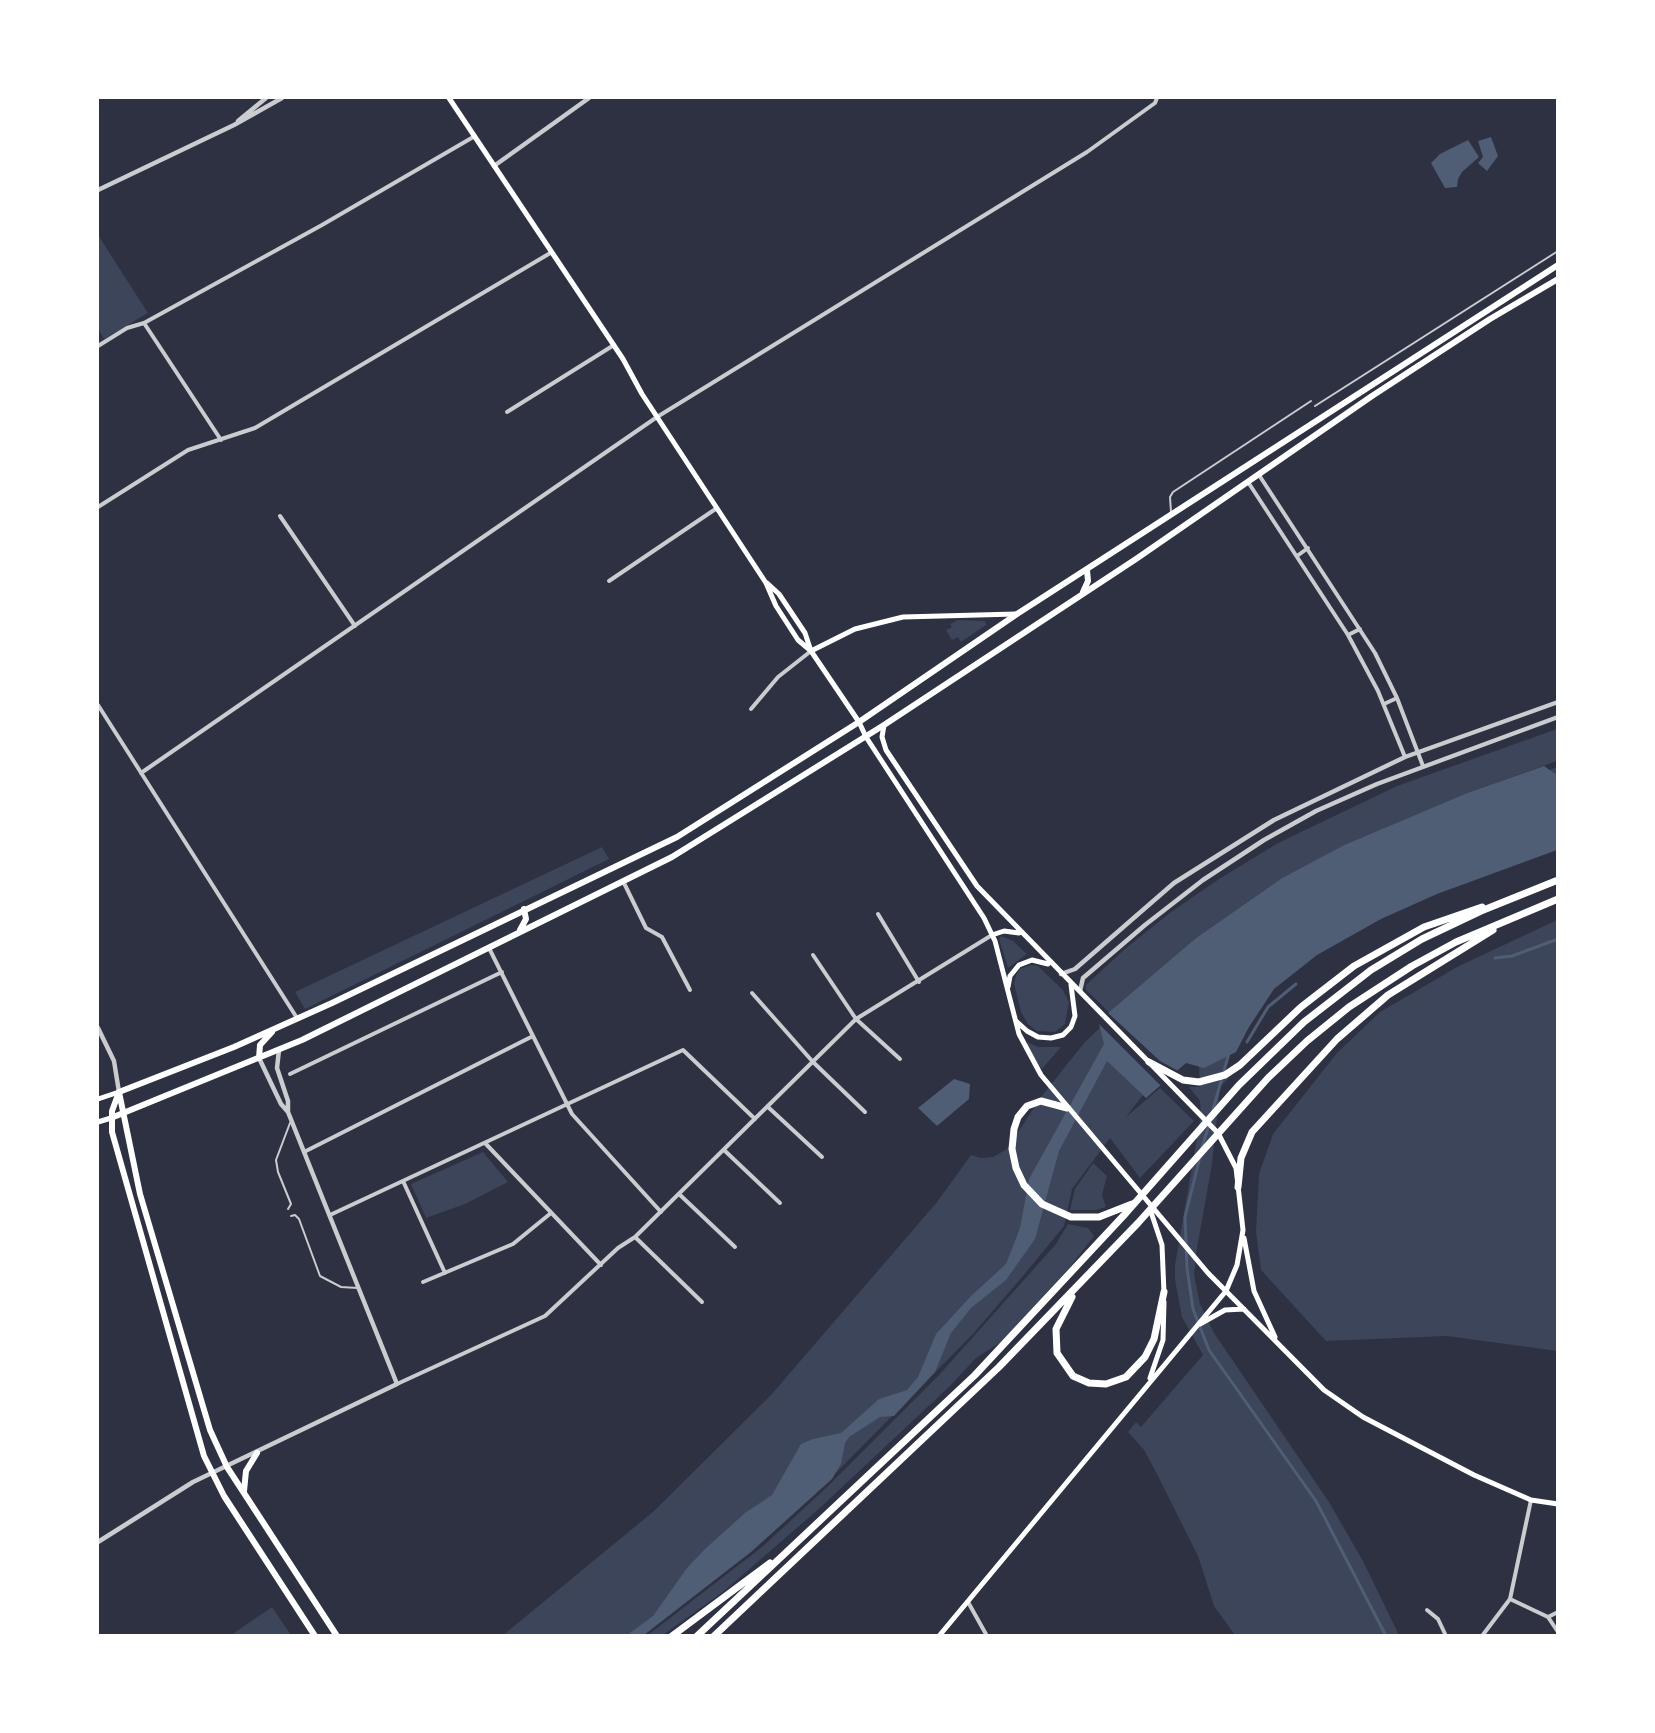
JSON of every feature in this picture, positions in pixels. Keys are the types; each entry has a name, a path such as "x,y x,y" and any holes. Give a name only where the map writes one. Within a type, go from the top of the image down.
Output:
{"highway":[{"path":"697,1635 975,1375 1137,1202 1239,1085 1304,1022 1371,970 1422,939 1557,880"},
{"path":"1149,1062 1184,1080 1199,1082 1225,1075 1246,1059 1282,1023 1320,991 1373,954 1440,920 1510,899"},
{"path":"716,1635 964,1402 1080,1285 1250,1097 1307,1041 1370,992 1434,954 1557,899"},
{"path":"1238,1186 1240,1158 1252,1132 1343,1033 1395,990 1516,916"},
{"path":"1068,1108 1052,1102 1035,1102 1024,1109 1016,1121 1012,1141 1014,1158 1020,1177 1029,1191 1052,1210 1079,1219 1099,1217 1137,1202"},
{"path":"1080,1285 1058,1324 1056,1346 1060,1360 1069,1372 1078,1379 1095,1384 1122,1380 1141,1363 1154,1339 1164,1292"},
{"path":"672,1635 787,1552"}],"main road":[{"path":"449,98 614,345 657,417 766,583 776,606 798,640 811,651"},
{"path":"98,1099 280,1026 677,837 859,722 1017,614 1557,265"},
{"path":"98,1122 279,1050 672,857 866,737 1081,595 1426,360 1557,279"},
{"path":"1081,595 1088,581 1087,570"},
{"path":"766,583 779,594 805,633 811,651 969,893 992,935 1014,1017 1026,1051 1049,1085 1208,1273 1316,1384 1363,1417 1474,1475 1532,1500 1557,1504"},
{"path":"811,651 855,629 903,616 1017,614"},
{"path":"884,725 882,737 886,750 960,864 977,886 1224,1142 1236,1168 1243,1230 1254,1291 1281,1346"},
{"path":"516,934 525,924 524,909"},
{"path":"992,935 1009,930 1021,933"},
{"path":"1008,990 1010,976 1026,961 1040,960 1052,966"},
{"path":"1014,1017 1026,1031 1038,1036 1051,1038 1063,1035 1071,1027 1075,1016 1076,1003 1071,983"},
{"path":"259,1058 258,1049 262,1041 280,1026"},
{"path":"119,1092 122,1114 153,1239 200,1401 227,1467 337,1635"},
{"path":"119,1092 111,1118 130,1201 198,1440 211,1474 315,1635"},
{"path":"1147,1201 1162,1245 1164,1292 1162,1340 1149,1383"},
{"path":"939,1635 1226,1291 1237,1265 1243,1230"},
{"path":"1196,1327 1226,1310 1244,1309"},
{"path":"245,1494 246,1471 257,1453"}],"street":[{"path":"234,125 266,98"},
{"path":"98,190 234,125 282,98"},
{"path":"494,166 590,98"},
{"path":"141,772 657,417 1087,152 1155,103 1157,98"},
{"path":"98,346 127,328 144,323 475,136"},
{"path":"98,507 180,454 255,428 552,252"},
{"path":"144,323 221,440"},
{"path":"507,412 614,345"},
{"path":"1258,474 1360,629 1397,698 1423,766"},
{"path":"1248,481 1348,635 1384,704 1405,757"},
{"path":"609,582 717,508"},
{"path":"280,516 355,626"},
{"path":"1297,556 1308,548"},
{"path":"1348,635 1360,629"},
{"path":"751,709 778,677 811,651"},
{"path":"1384,704 1397,698"},
{"path":"1061,974 1075,969 1149,903 1223,850 1306,803 1405,757 1557,702"},
{"path":"98,705 297,1018"},
{"path":"1081,993 1080,982 1086,975 1176,899 1235,858 1316,811 1423,766 1557,717"},
{"path":"623,881 646,928 662,937 690,990"},
{"path":"878,914 919,982"},
{"path":"98,1542 176,1492 211,1474 397,1384 545,1316 618,1248 635,1237 856,1019 992,935"},
{"path":"489,947 576,1119 661,1212"},
{"path":"813,955 856,1019 900,1059"},
{"path":"290,1074 502,972"},
{"path":"752,993 813,1062 865,1112"},
{"path":"98,1028 114,1061 119,1092"},
{"path":"304,1152 533,1036"},
{"path":"279,1050 277,1068 288,1101 288,1112 397,1384"},
{"path":"330,1215 683,1050 755,1119"},
{"path":"259,1058 281,1104 288,1112"},
{"path":"768,1107 822,1157"},
{"path":"485,1143 601,1265"},
{"path":"724,1150 780,1203"},
{"path":"403,1180 446,1273"},
{"path":"679,1194 735,1247"},
{"path":"423,1282 513,1244 551,1213"},
{"path":"635,1237 702,1302"},
{"path":"1482,1635 1510,1599 1532,1500"},
{"path":"1510,1599 1548,1617 1557,1632"},
{"path":"967,1601 987,1635"},
{"path":"1427,1610 1438,1619 1446,1635"},
{"path":"1548,1617 1557,1612"}],"lane":[{"path":"1315,406 1557,251"},
{"path":"1171,514 1170,497 1173,492 1311,401"},
{"path":"288,1209 291,1204 278,1172 276,1160 291,1120"},
{"path":"291,1216 296,1215 299,1220 320,1276 341,1287 360,1288"}],"shaded area":[{"path":"1491,137 1498,156 1487,171 1478,163 1483,157 1478,141"},
{"path":"1468,140 1479,157 1462,172 1457,187 1445,188 1431,163 1440,154"},
{"path":"98,235 148,313 104,339 98,329"},
{"path":"958,620 985,621 986,625 961,642 958,637 952,640 946,630 952,627 950,624"},
{"path":"1557,729 1557,761 1467,793 1344,845 1282,878 1196,938 1109,1012 1086,990 1086,985 1126,948 1171,912 1278,843 1397,786"},
{"path":"1544,766 1557,775 1557,850 1437,894 1381,919 1317,955 1274,989 1236,1052 1204,1068 1186,1063 1146,1098 1107,1061 1059,1151 1035,1239 1006,1280 971,1308 951,1333 935,1372 894,1416 880,1417 849,1437 845,1443 841,1464 832,1479 751,1552 644,1635 626,1636 653,1616 687,1568 705,1549 745,1513 772,1495 801,1444 841,1433 879,1399 907,1390 918,1377 936,1334 971,1296 1006,1264 1020,1228 1029,1179 1104,1044 1099,1024 1109,1012 1196,938 1282,878 1344,845 1467,793"},
{"path":"1557,767 1557,843 1427,893 1302,961 1264,994 1229,1047 1221,1080 1229,1078 1220,1087 1212,1164 1194,1275 1200,1304 1214,1333 1329,1502 1363,1561 1399,1635 1235,1635 1214,1606 1198,1556 1158,1476 1144,1450 1128,1432 1136,1422 1141,1427 1203,1355 1182,1317 1175,1280 1175,1265 1201,1115 1200,1101 1189,1087 1200,1087 1199,1066 1188,1058 1149,1087 1126,1117 1160,1088 1194,1121 1140,1178 1110,1138 1072,1189 1064,1226 1023,1276 973,1334 820,1489 642,1635 502,1636 654,1511 771,1395 937,1202 971,1155 981,1158 993,1157 1007,1149 1041,1097 1084,1043 1115,1013 1512,784"},
{"path":"602,847 609,859 305,1009 295,992"},
{"path":"1557,920 1557,1351 1447,1336 1326,1341 1261,1270 1256,1232 1259,1174 1273,1134 1337,1053 1380,1012 1459,966"},
{"path":"1001,936 1013,941 1027,954 1008,968 999,939"},
{"path":"1031,965 1038,966 1063,990 1069,1002 1065,1024 1055,1032 1037,1031 1028,1024 1021,1012 1014,984 1020,969"},
{"path":"1027,1042 1038,1047 1061,1047 1042,1069 1033,1057"},
{"path":"954,1079 970,1084 969,1099 937,1126 918,1108"},
{"path":"483,1152 508,1182 465,1204 426,1218 411,1184"},
{"path":"1093,1163 1107,1176 1102,1195 1106,1207 1096,1210 1070,1210 1075,1189"},
{"path":"1068,1224 1088,1228 1094,1236 1070,1267 1001,1342 976,1358 951,1385 821,1507 723,1592 663,1635 648,1635 762,1547 826,1488 939,1375 1056,1244"},
{"path":"272,1607 291,1635 231,1635"}],"pier":[{"path":"1106,1011 1160,1061 1180,1072 1162,1087 1097,1022"}],"waterway":[{"path":"1495,958 1512,956 1558,939"},
{"path":"1247,1042 1268,1007 1296,984"},
{"path":"1212,1113 1229,1053"},
{"path":"1202,1147 1209,1125"},
{"path":"1200,1157 1185,1217 1187,1268 1193,1309 1209,1350 1316,1501 1386,1636"}]}
